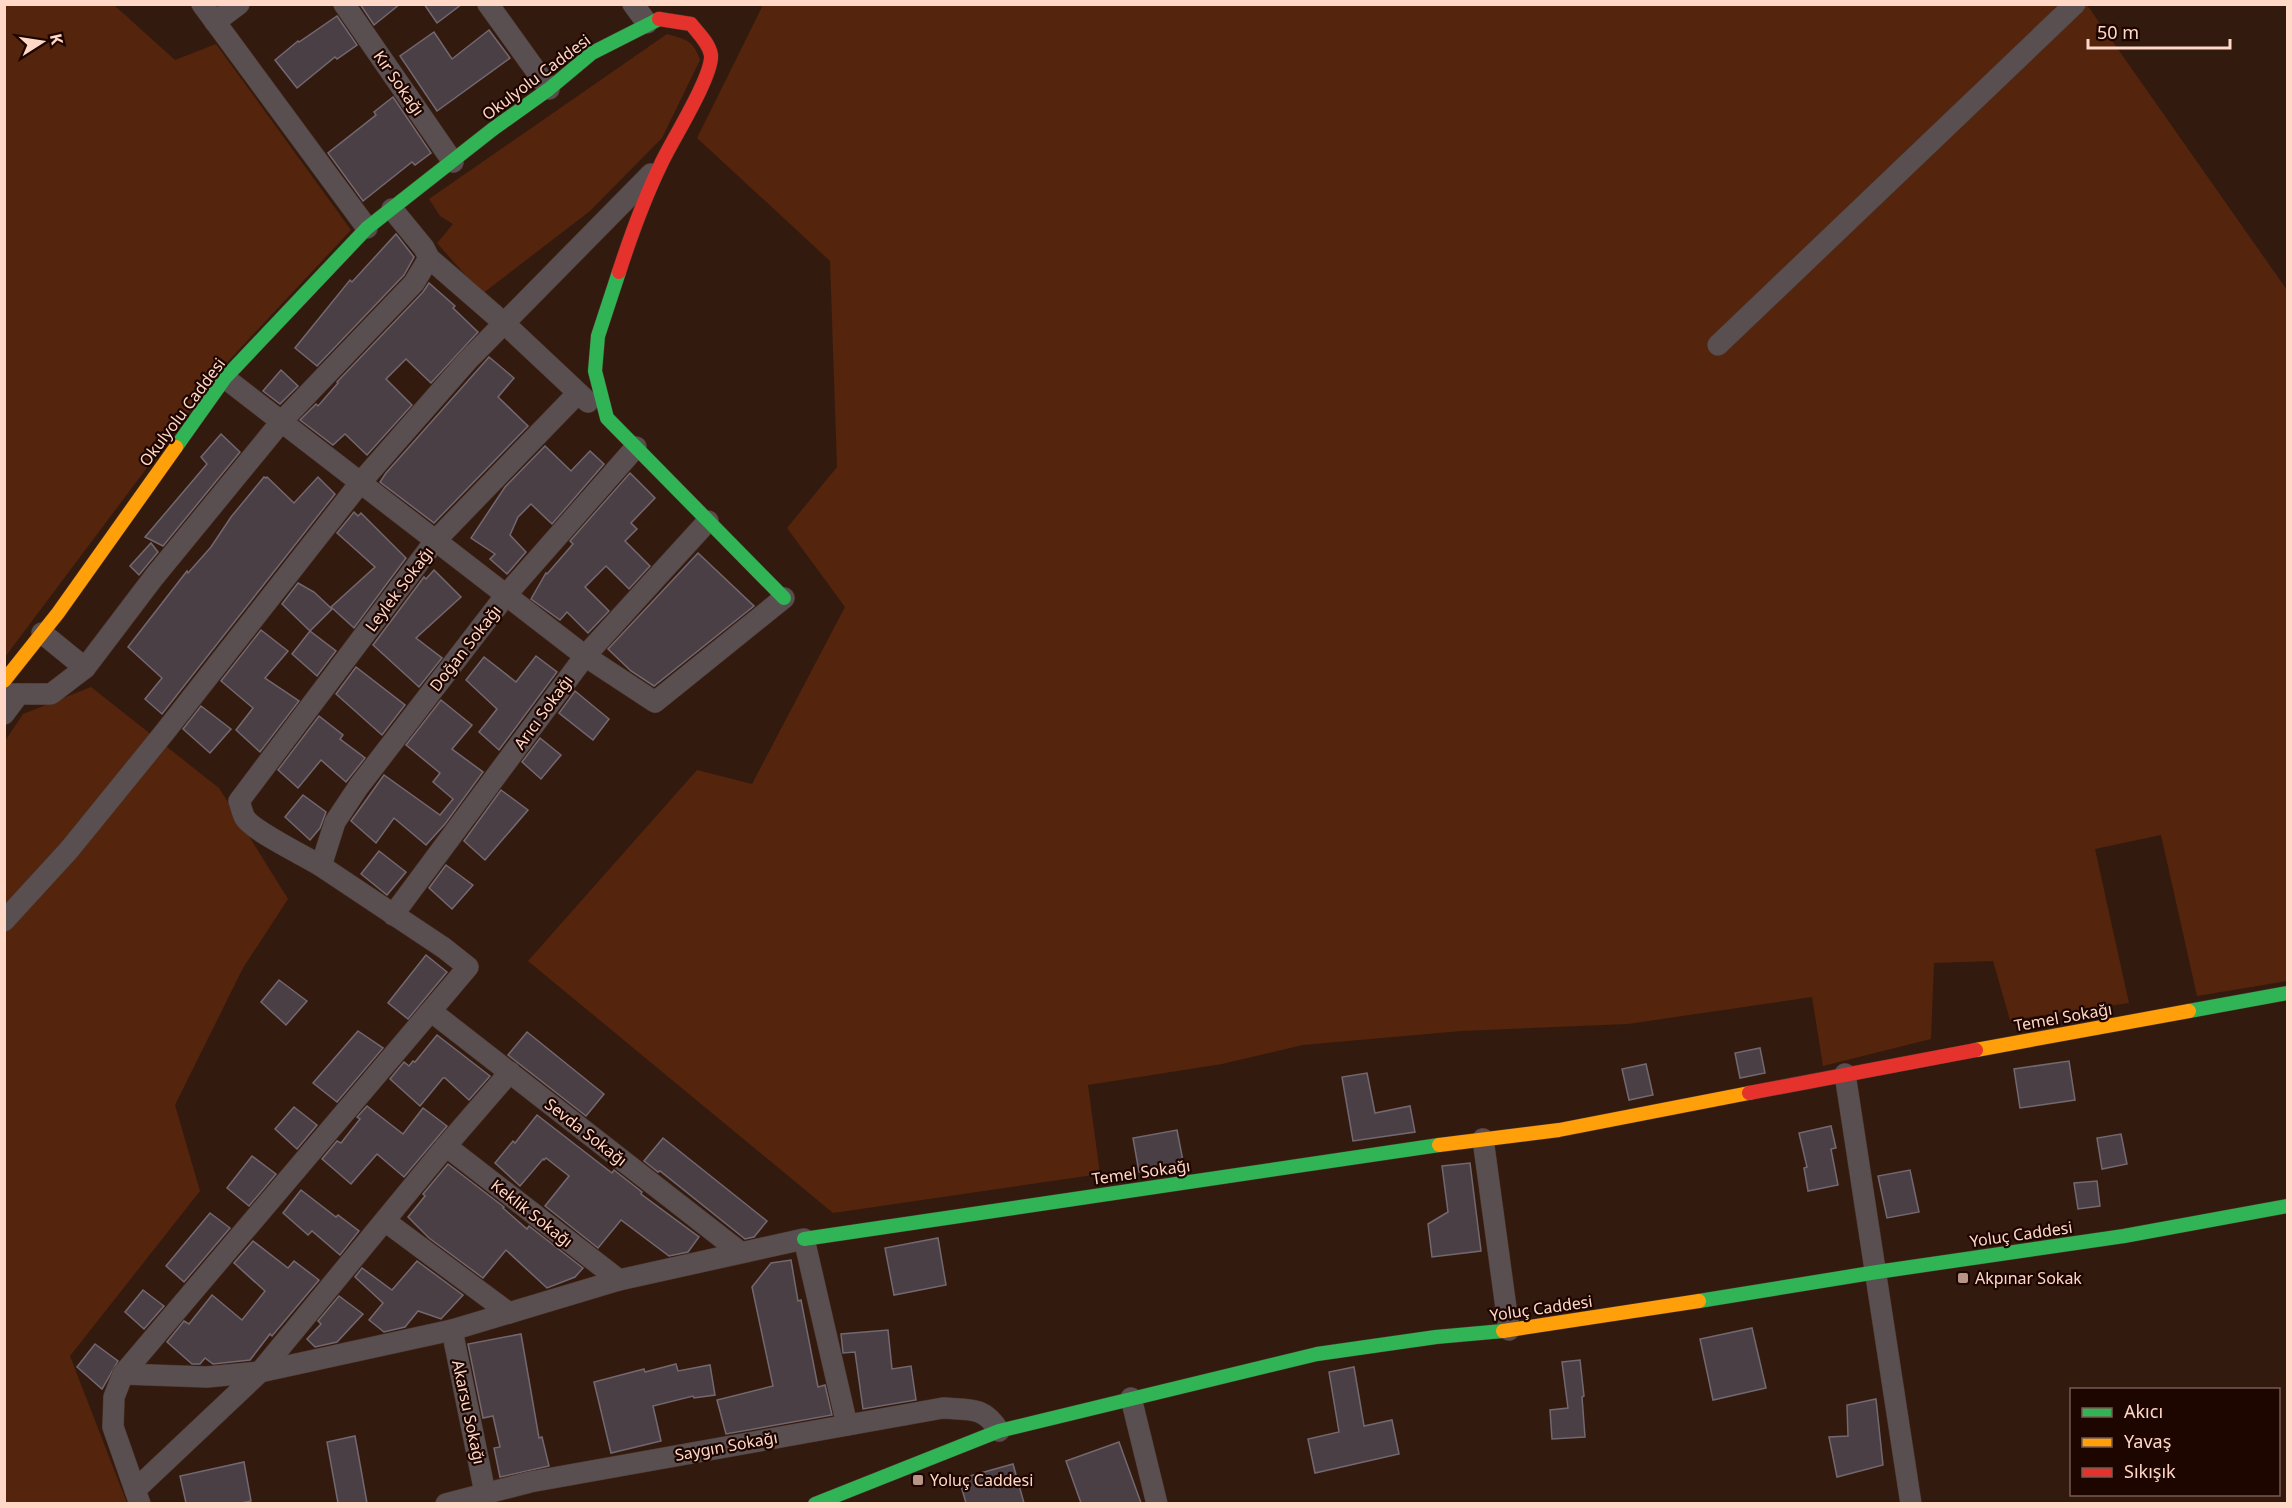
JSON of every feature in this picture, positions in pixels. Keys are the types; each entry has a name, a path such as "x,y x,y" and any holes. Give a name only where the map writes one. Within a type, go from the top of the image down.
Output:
{"street":[{"path":"202,4 367,228"},
{"path":"215,22 239,4"},
{"name":"Kır Sokağı","path":"344,4 453,162"},
{"path":"488,4 549,89"},
{"path":"633,4 647,23"},
{"path":"1718,345 2075,4"},
{"name":"Okulyolu Caddesi","path":"9,689 42,633 225,378 367,228 493,129 549,89 592,53 647,23 661,18 691,24 706,42 711,56 705,78 661,164 633,228 598,336 595,371 608,418 784,597"},
{"path":"4,921 69,850 128,778 360,483 467,361 661,164"},
{"path":"392,209 424,248 429,258 608,418"},
{"path":"4,714 9,689 51,694 85,668 154,577 281,422 414,283 429,258"},
{"path":"225,378 585,656 655,702 784,597"},
{"name":"Leylek Sokağı","path":"321,866 301,853 284,846 246,820 239,801 435,541 578,393"},
{"name":"Doğan Sokağı","path":"321,866 335,822 359,786 506,595 636,447"},
{"name":"Arıcı Sokağı","path":"393,915 585,656 708,521"},
{"path":"42,633 85,668"},
{"path":"321,866 444,948 468,967 123,1374 114,1397 113,1426 138,1497 260,1372 510,1072"},
{"name":"Temel Sokağı","path":"804,1239 1484,1139 1559,1130 1845,1074 2288,993"},
{"name":"Sevda Sokağı","path":"432,1012 740,1252"},
{"path":"1845,1074 1911,1503"},
{"path":"1484,1139 1509,1330"},
{"name":"Keklik Sokağı","path":"446,1146 619,1280"},
{"name":"Yoluç Caddesi","path":"815,1503 999,1431 1317,1354 1436,1337 1509,1330 2124,1236 2288,1206"},
{"path":"385,1221 508,1313"},
{"path":"123,1374 207,1377 260,1372 452,1330 619,1280 804,1239 848,1425"},
{"name":"Akarsu Sokağı","path":"452,1330 485,1493"},
{"path":"1131,1398 1157,1503"},
{"name":"Saygın Sokağı","path":"446,1503 530,1482 943,1408 981,1410 992,1419 999,1431"}],"shaded area":[{"path":"5,5 114,5 175,60 216,44 351,230 221,369 5,657"},
{"path":"763,5 2087,5 2287,290 2287,981 2197,996 2161,835 2095,849 2129,1003 2010,1020 1993,961 1934,963 1931,1039 1823,1066 1812,997 1628,1024 1461,1031 1303,1045 1222,1064 1088,1085 1100,1174 833,1213 528,961 697,770 752,784 845,607 787,528 837,467 830,261 697,138"},
{"path":"667,34 692,45 700,60 662,138 590,211 482,294 437,243 453,224 440,216 429,199"},
{"path":"91,687 219,788 288,899 243,968 175,1105 200,1191 70,1356 127,1503 5,1504 5,741 23,714"}],"building":[{"path":"360,4 400,4 374,25"},
{"path":"424,4 462,4 437,23"},
{"path":"337,16 357,45 337,59 335,57 297,88 275,60 298,41"},
{"path":"489,30 510,58 437,111 400,56 434,32 452,59"},
{"path":"393,97 431,153 415,165 412,162 363,201 328,153 376,115 374,112"},
{"path":"396,234 414,257 404,275 317,366 295,348 350,280 352,282"},
{"path":"429,283 455,306 453,308 478,332 431,383 406,359 386,379 412,405 367,455 345,434 333,445 300,420 316,404 318,406 337,382"},
{"path":"489,357 514,378 498,397 528,426 434,523 380,482"},
{"path":"281,370 298,386 280,404 263,391"},
{"path":"221,434 240,452 163,546 145,537 207,464 201,457"},
{"path":"545,446 571,471 590,451 604,464 552,524 531,504 518,517 510,535 526,552 507,574 490,559 495,554 471,538 505,487"},
{"path":"630,473 655,498 631,523 637,529 625,541 650,566 629,589 606,566 585,587 609,611 588,633 567,612 560,620 531,599 546,573 573,544 570,541"},
{"path":"264,477 267,477 294,503 318,477 335,494 162,714 145,699 162,678 128,647 187,571 188,573 211,547 231,517"},
{"path":"354,512 358,516 361,513 406,558 354,628 331,607 375,567 337,533"},
{"path":"151,543 158,552 139,575 130,566"},
{"path":"698,553 754,606 654,686 631,671 608,649"},
{"path":"434,570 461,597 416,638 442,658 419,687 373,645 424,577 426,579"},
{"path":"298,583 314,592 332,609 310,631 282,604"},
{"path":"261,630 288,651 265,678 299,701 260,752 236,730 253,708 221,681"},
{"path":"310,631 336,651 317,676 292,654"},
{"path":"536,656 557,672 499,750 479,732 497,709 466,680 484,657 516,682"},
{"path":"356,667 405,705 382,735 336,694"},
{"path":"575,691 609,719 593,740 559,713"},
{"path":"441,700 472,725 452,749 483,772 445,824 426,845 394,818 376,843 351,821 384,775 440,815 453,799 433,782 440,773 406,745"},
{"path":"201,706 231,729 210,753 183,729"},
{"path":"319,716 343,735 340,739 365,758 346,782 321,760 298,788 278,770"},
{"path":"540,738 561,755 541,779 522,762"},
{"path":"501,790 528,810 485,860 464,841"},
{"path":"303,795 326,812 320,828 310,840 285,817"},
{"path":"379,851 406,872 387,895 361,874"},
{"path":"446,865 473,885 452,909 429,888"},
{"path":"426,955 447,972 408,1019 388,1003"},
{"path":"279,980 307,1001 286,1025 261,1002"},
{"path":"358,1031 383,1048 337,1102 313,1083"},
{"path":"527,1032 604,1094 586,1116 508,1055"},
{"path":"437,1035 490,1076 469,1100 443,1078 420,1106 390,1079 404,1062 409,1066 413,1061 415,1062"},
{"path":"1760,1048 1765,1073 1740,1078 1735,1053"},
{"path":"2069,1061 2075,1100 2020,1108 2014,1069"},
{"path":"1646,1064 1653,1095 1629,1100 1622,1069"},
{"path":"1367,1073 1375,1113 1410,1106 1415,1132 1353,1141 1342,1077"},
{"path":"367,1106 403,1134 423,1108 447,1126 404,1177 377,1154 351,1184 322,1159 337,1141 341,1143 360,1119 357,1117"},
{"path":"294,1107 317,1125 297,1149 275,1129"},
{"path":"537,1115 612,1173 614,1170 642,1192 641,1194 699,1237 688,1252 669,1256 621,1220 598,1248 545,1206 569,1176 546,1158 520,1186 495,1163 513,1141 515,1143"},
{"path":"1831,1126 1836,1148 1831,1149 1838,1185 1808,1191 1804,1168 1807,1167 1799,1133"},
{"path":"1177,1130 1184,1166 1139,1172 1133,1138"},
{"path":"2121,1134 2127,1164 2102,1169 2097,1138"},
{"path":"663,1138 767,1221 754,1237 745,1239 660,1171 658,1172 644,1161"},
{"path":"252,1156 276,1174 249,1206 227,1188"},
{"path":"1470,1163 1481,1251 1432,1257 1428,1224 1448,1212 1442,1166"},
{"path":"448,1164 504,1207 527,1229 529,1226 583,1268 575,1277 547,1288 506,1250 483,1278 429,1238 408,1217 425,1196 423,1194"},
{"path":"1910,1170 1919,1212 1887,1218 1878,1176"},
{"path":"2097,1181 2100,1206 2078,1209 2074,1183"},
{"path":"301,1190 336,1217 338,1215 359,1231 340,1255 312,1231 308,1235 283,1213"},
{"path":"210,1213 230,1228 184,1282 166,1266"},
{"path":"938,1238 946,1285 894,1295 885,1248"},
{"path":"253,1241 288,1268 294,1261 319,1280 272,1336 270,1334 250,1360 213,1364 205,1358 200,1364 192,1364 167,1342 184,1321 189,1324 212,1295 242,1320 265,1291 234,1263"},
{"path":"791,1260 818,1387 825,1385 832,1415 726,1434 717,1400 773,1386 752,1287 771,1263"},
{"path":"417,1261 463,1295 441,1319 418,1311 405,1327 384,1332 369,1320 383,1303 355,1277 362,1268 392,1290"},
{"path":"143,1290 164,1306 144,1329 125,1312"},
{"path":"339,1296 363,1314 337,1342 315,1347 307,1339 321,1324 318,1321"},
{"path":"1752,1328 1766,1388 1713,1400 1700,1339"},
{"path":"888,1330 892,1369 911,1366 916,1400 863,1409 855,1352 843,1353 841,1334"},
{"path":"521,1334 539,1438 542,1437 549,1466 500,1477 494,1448 500,1447 493,1416 483,1418 468,1344"},
{"path":"95,1344 118,1361 102,1389 77,1367"},
{"path":"1580,1360 1585,1437 1552,1439 1550,1410 1568,1408 1562,1362"},
{"path":"676,1364 678,1371 710,1365 715,1395 694,1398 693,1396 653,1406 661,1441 611,1453 594,1382 644,1369 645,1372"},
{"path":"1354,1367 1364,1426 1392,1420 1399,1454 1315,1473 1308,1439 1339,1432 1329,1372"},
{"path":"1876,1399 1883,1465 1837,1477 1829,1437 1848,1436 1847,1405"},
{"path":"355,1436 367,1503 338,1503 327,1442"},
{"path":"1119,1442 1141,1503 1081,1503 1066,1461"},
{"path":"244,1462 251,1501 186,1503 180,1476"},
{"path":"1013,1464 1024,1503 966,1503 959,1479"}],"traffic: fast":[{"path":"176,447 225,378 367,228 493,129 549,89 592,53 659,19"},
{"path":"619,272 598,336 595,371 607,418 784,598"},
{"path":"2189,1011 2288,993"},
{"path":"804,1239 1439,1145"},
{"path":"1699,1301 2124,1236 2288,1206"},
{"path":"815,1504 999,1431 1317,1354 1436,1337 1503,1331"}],"traffic: slow":[{"path":"4,681 58,613 176,447"},
{"path":"1976,1050 2189,1011"},
{"path":"1439,1145 1559,1130 1749,1093"},
{"path":"1503,1331 1699,1301"}],"traffic: jam":[{"path":"619,272 649,190 699,93 710,65 711,55 708,46 691,24 659,19"},
{"path":"1749,1093 1976,1050"}],"place":[{"name":"Akpınar Sokak","path":"1963,1278"},
{"name":"Yoluç Caddesi","path":"918,1480"}]}
